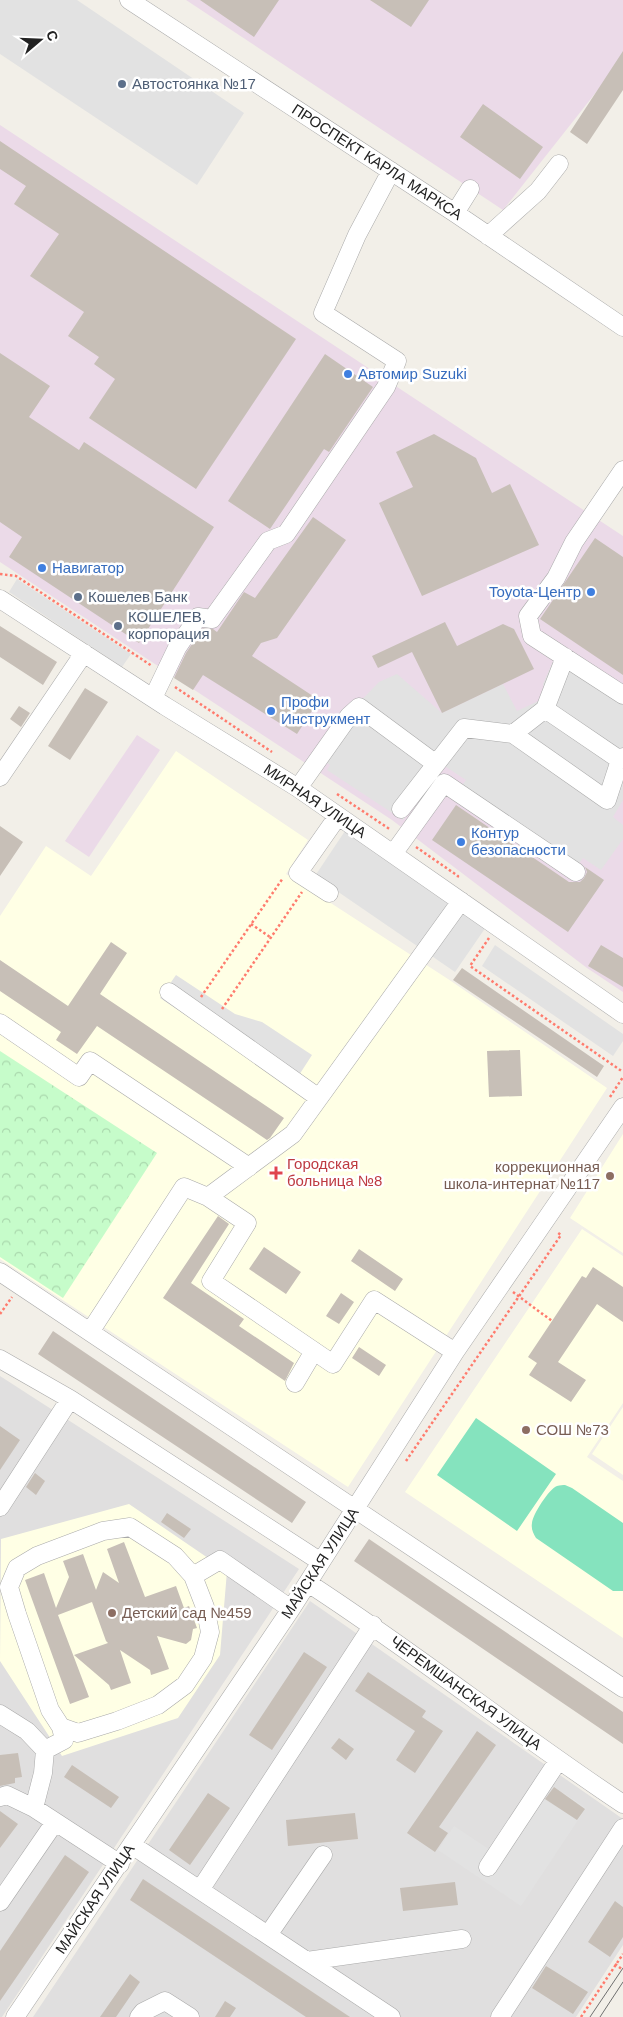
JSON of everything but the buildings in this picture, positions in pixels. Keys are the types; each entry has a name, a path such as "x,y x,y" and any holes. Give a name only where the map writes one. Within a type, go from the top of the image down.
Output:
{"street":[{"name":"ПРОСПЕКТ КАРЛА МАРКСА","path":"129,0 455,213 623,327"},
{"path":"488,236 538,191 559,164"},
{"path":"153,698 176,648 198,617 212,619 268,541 286,534 386,387 396,361 323,313 357,235 391,171"},
{"path":"455,213 470,189"},
{"path":"623,470 574,542 556,578 528,616 532,636 623,695"},
{"name":"МИРНАЯ УЛИЦА","path":"0,599 153,698 298,788 623,1014"},
{"path":"0,777 84,653"},
{"path":"513,734 544,709 565,657"},
{"path":"298,788 349,716 360,707 436,764"},
{"path":"401,809 464,728 513,734 607,800 621,758 544,709"},
{"path":"393,854 444,783 576,872"},
{"path":"328,893 304,877 338,816"},
{"path":"208,1197 293,1134 461,902"},
{"path":"169,992 319,1098"},
{"path":"0,1023 79,1077 90,1061 249,1167"},
{"name":"МАЙСКАЯ УЛИЦА","path":"15,2017 291,1609 455,1352 623,1107"},
{"path":"90,1332 184,1187 208,1197 247,1223 211,1281 333,1364 374,1300 455,1352"},
{"path":"0,1272 623,1688"},
{"path":"295,1383 314,1351"},
{"path":"0,1359 70,1399 321,1562"},
{"path":"0,1507 70,1399"},
{"path":"46,1750 64,1740 61,1727 50,1710 9,1587 18,1568 37,1556 103,1531 130,1527 176,1556 193,1576 205,1606 210,1632 203,1658 185,1684 158,1705 117,1721 78,1733 61,1727"},
{"path":"193,1576 220,1560 291,1609"},
{"name":"ЧЕРЕМШАНСКАЯ УЛИЦА","path":"308,1583 373,1625 558,1761 623,1804"},
{"path":"200,1890 373,1625"},
{"path":"0,1714 27,1731 46,1750 44,1773 34,1808"},
{"path":"488,1868 558,1761"},
{"path":"0,1797 8,1795 34,1808 120,1864"},
{"path":"0,1902 54,1822"},
{"path":"500,2017 623,1828"},
{"path":"132,1845 392,2017"},
{"path":"268,1935 323,1855"},
{"path":"307,1961 462,1939"},
{"path":"139,2017 143,2012 165,2001 190,2017"}],"path":[{"path":"193,1008 290,868 304,877 270,937 213,1022"},
{"path":"251,924 270,937"},
{"path":"496,926 470,966 623,1072"},
{"path":"406,1461 561,1235 556,1231 559,1227"},
{"path":"502,1284 552,1321"},
{"path":"0,1314 20,1285"},
{"path":"581,2017 623,1954"},
{"path":"615,1964 623,1970"}],"shaded area":[{"name":"Автостоянка №17","path":"0,0 77,0 244,113 197,185 0,54"},
{"path":"186,0 623,0 623,58 503,210"},
{"path":"0,125 623,536 623,992 587,968 392,820 0,562"},
{"path":"17,579 131,654 122,667 9,592"},
{"path":"560,646 623,688 623,800 613,817 623,825 623,839 601,870 583,858 572,873 455,794 466,780 443,765 403,820 327,770 330,765 316,756 346,716 379,682 397,674 442,713 503,684 517,711 547,697 543,684"},
{"path":"137,735 160,750 89,857 65,841"},
{"name":"Городская больница №8","path":"176,751 308,840 286,874 448,979 607,1088 348,1487 0,1259 0,916 46,846 91,876"},
{"path":"345,831 486,927 455,972 315,876"},
{"path":"495,945 623,1034 623,1041 613,1056 482,966"},
{"path":"176,975 235,1014 262,1022 312,1055 292,1086 160,998"},
{"name":"коррекционная школа-интернат №117","path":"623,1134 623,1253 570,1218"},
{"name":"СОШ №73","path":"582,1229 623,1256 623,1403 587,1457 623,1481 623,1638 405,1492"},
{"path":"0,1376 299,1569 2,2017 0,2017"},
{"path":"623,1407 623,1475 592,1454"},
{"name":"Детский сад №459","path":"129,1504 227,1571 220,1655 178,1718 62,1756 0,1661 1,1539"},
{"path":"310,1601 623,1819 623,1945 576,2017 33,2017"},
{"path":"564,1793 586,1808 521,1906 438,1850 454,1826 499,1856 539,1796 555,1806"}],"green space":[{"path":"0,1051 157,1153 63,1298 0,1257"},
{"path":"476,1418 556,1474 517,1531 437,1475"},
{"path":"565,1485 623,1523 623,1591 613,1591 536,1538 532,1529 532,1523 538,1508 554,1488"}],"tram line":[{"path":"590,2017 623,1968"},
{"path":"600,2017 623,1982"}],"place":[{"name":"Автостоянка №17","path":"122,84"},
{"name":"Автомир Suzuki","path":"348,374"},
{"name":"Навигатор","path":"42,568"},
{"name":"Toyota-Центр","path":"591,592"},
{"name":"Кошелев Банк","path":"78,597"},
{"name":"КОШЕЛЕВ, корпорация","path":"118,626"},
{"name":"Профи Инструкмент","path":"271,711"},
{"name":"Контур безопасности","path":"461,842"},
{"name":"Городская больница №8","path":"276,1173"},
{"name":"коррекционная школа-интернат №117","path":"610,1176"},
{"name":"СОШ №73","path":"526,1430"},
{"name":"Детский сад №459","path":"112,1613"}]}
